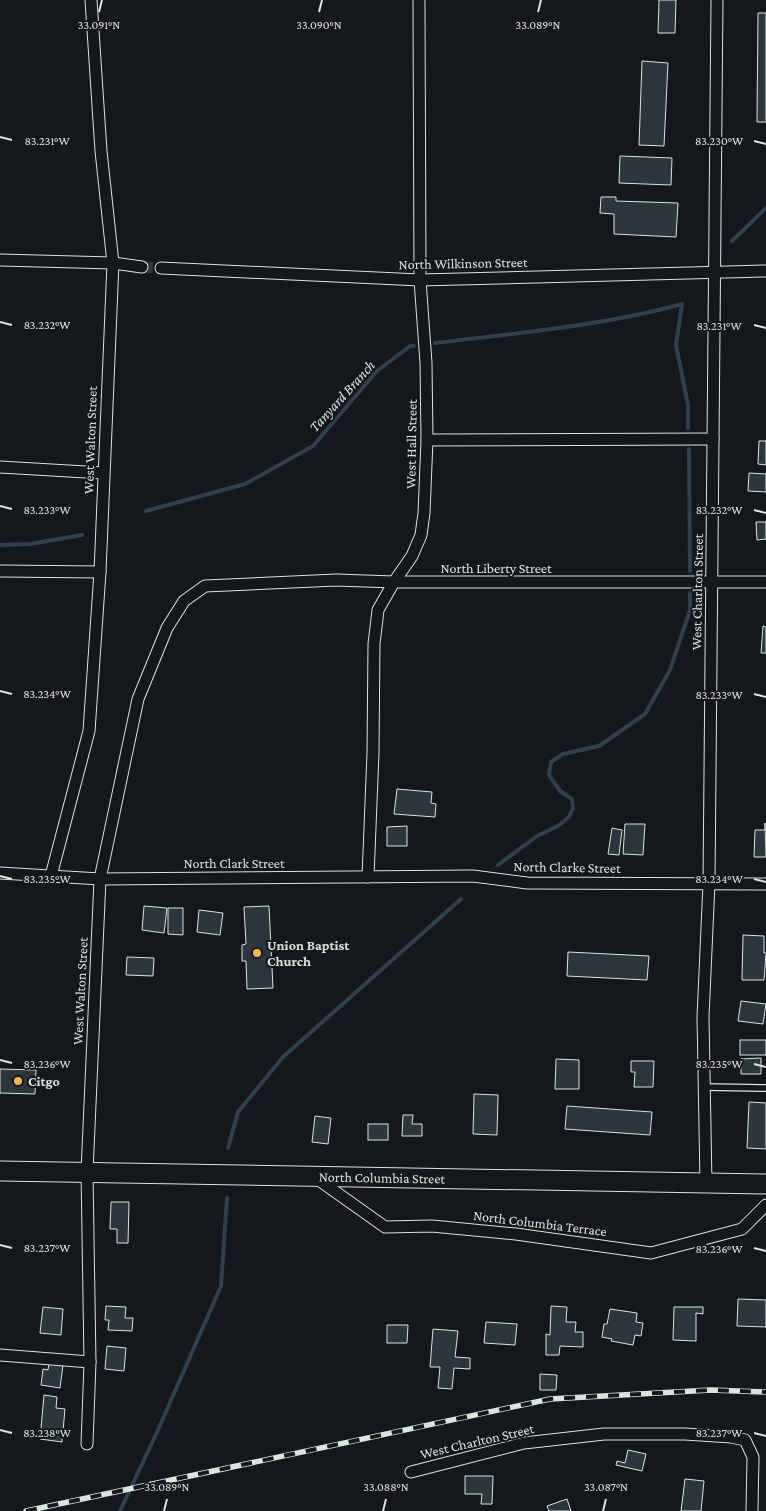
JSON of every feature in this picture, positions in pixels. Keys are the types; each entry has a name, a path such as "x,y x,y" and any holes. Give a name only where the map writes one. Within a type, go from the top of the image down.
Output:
{"main road":[{"name":"North Columbia Street","path":"0,1171 766,1184"}],"street":[{"name":"West Walton Street","path":"51,876 89,731 100,572 113,263 101,151 92,0"},
{"name":"West Hall Street","path":"368,877 373,753 374,644 378,610 412,556 421,535 424,513 427,440 426,363 420,280 419,0"},
{"name":"West Charlton Street","path":"706,1183 703,1017 709,883 718,0"},
{"path":"0,260 113,263 142,267"},
{"name":"North Wilkinson Street","path":"161,268 420,280 766,271"},
{"path":"427,440 713,439"},
{"path":"0,467 103,473"},
{"path":"0,571 100,572"},
{"name":"North Liberty Street","path":"226,584 336,580 646,584 712,581 766,582"},
{"name":"West Walton Street","path":"87,1444 90,1362 87,1172 100,879 138,699 167,628 184,601 205,586 226,584"},
{"path":"0,873 100,879"},
{"name":"North Clarke Street","path":"368,877 473,876 527,884 766,884"},
{"name":"North Clark Street","path":"100,879 368,877"},
{"name":"North Columbia Terrace","path":"313,1176 385,1226 432,1226 488,1231 651,1253 742,1229 766,1205"},
{"path":"0,1355 90,1362"},
{"name":"West Charlton Street","path":"412,1472 524,1443 604,1434 685,1434 731,1437 745,1440 753,1457 752,1511"}],"lane":[{"path":"704,1087 766,1088"}],"building":[{"path":"659,0 676,0 675,33 658,33"},
{"path":"758,13 766,13 766,122 757,122"},
{"path":"642,61 668,63 664,146 639,145"},
{"path":"620,156 672,158 671,185 619,183"},
{"path":"601,197 616,197 616,201 678,203 676,237 614,234 614,214 600,213"},
{"path":"759,441 766,441 766,465 758,464"},
{"path":"749,473 766,474 766,492 748,491"},
{"path":"756,522 766,522 766,539 757,540"},
{"path":"763,626 766,627 766,653 761,653"},
{"path":"397,789 432,792 431,803 436,804 435,817 394,814"},
{"path":"765,823 766,857 754,857 755,830 765,830"},
{"path":"625,824 645,824 643,855 623,854"},
{"path":"407,826 407,846 387,846 387,827"},
{"path":"612,828 622,830 619,855 608,854"},
{"path":"144,906 167,908 164,933 142,930"},
{"name":"Union Baptist Church","path":"269,906 273,988 247,989 246,961 242,961 242,945 246,944 244,907"},
{"path":"168,908 183,908 183,935 168,934"},
{"path":"199,910 223,913 220,935 197,932"},
{"path":"743,935 764,936 764,953 766,953 764,980 742,980"},
{"path":"568,952 649,956 647,980 567,976"},
{"path":"127,957 154,958 153,976 126,975"},
{"path":"741,1001 766,1004 763,1024 738,1021"},
{"path":"740,1040 766,1040 766,1055 740,1055"},
{"path":"761,1058 761,1074 741,1074 741,1059"},
{"path":"556,1059 579,1060 579,1089 555,1089"},
{"path":"631,1061 654,1061 653,1087 634,1087 635,1072 631,1072"},
{"name":"Citgo","path":"0,1069 36,1070 35,1094 0,1093"},
{"path":"474,1094 498,1095 497,1135 473,1134"},
{"path":"749,1102 766,1103 766,1149 747,1148"},
{"path":"567,1106 652,1112 650,1135 565,1129"},
{"path":"403,1115 413,1115 412,1124 422,1124 422,1136 402,1136"},
{"path":"315,1116 331,1118 328,1144 312,1142"},
{"path":"368,1124 388,1124 388,1140 368,1140"},
{"path":"111,1202 129,1202 128,1243 117,1243 117,1229 110,1229"},
{"path":"738,1299 766,1300 766,1327 737,1326"},
{"path":"106,1306 126,1307 125,1318 133,1318 132,1331 108,1330 109,1320 105,1320"},
{"path":"551,1306 567,1307 566,1322 576,1322 575,1332 583,1332 583,1347 560,1346 559,1355 546,1355 546,1334 550,1335"},
{"path":"43,1307 63,1309 61,1335 40,1333"},
{"path":"674,1307 703,1307 703,1314 696,1313 696,1341 673,1340"},
{"path":"610,1309 637,1313 636,1322 643,1323 641,1336 635,1335 633,1345 611,1341 612,1339 602,1337 604,1324 607,1324"},
{"path":"486,1322 517,1324 515,1345 484,1343"},
{"path":"387,1325 408,1325 407,1343 387,1343"},
{"path":"433,1329 458,1331 455,1357 470,1358 470,1369 454,1368 452,1389 438,1388 440,1367 430,1367"},
{"path":"107,1346 126,1348 124,1371 105,1369"},
{"path":"49,1363 63,1365 60,1388 41,1385 43,1369 48,1370"},
{"path":"540,1374 557,1375 556,1390 540,1390"},
{"path":"44,1395 57,1397 56,1408 65,1409 62,1442 40,1439"},
{"path":"628,1450 646,1454 642,1471 616,1465 617,1461 625,1463"},
{"path":"465,1476 493,1476 492,1504 481,1504 482,1494 465,1494"},
{"path":"685,1479 704,1481 701,1511 681,1511"},
{"path":"567,1499 571,1511 549,1511 547,1506"}],"waterway":[{"name":"Tanyard Branch","path":"732,241 766,208"},
{"name":"Tanyard Branch","path":"435,343 590,323 652,312 682,304 676,345 688,405 688,428"},
{"name":"Tanyard Branch","path":"146,511 245,484 313,446 377,371 410,346 414,346"},
{"path":"689,449 690,571"},
{"name":"Tanyard Branch","path":"0,545 30,544 82,535"},
{"path":"498,865 537,836 558,826 569,817 573,808 572,799 560,791 549,775 551,762 563,754 599,746 645,714 670,670 690,610 690,593"},
{"path":"228,1148 238,1112 283,1057 461,899"},
{"path":"120,1511 221,1286 227,1198"}],"tunnel":[{"path":"142,267 161,268"}],"railway":[{"path":"26,1511 550,1399 711,1390 766,1392"}],"place":[{"name":"Union Baptist Church","path":"257,953"},
{"name":"Citgo","path":"18,1081"}]}
